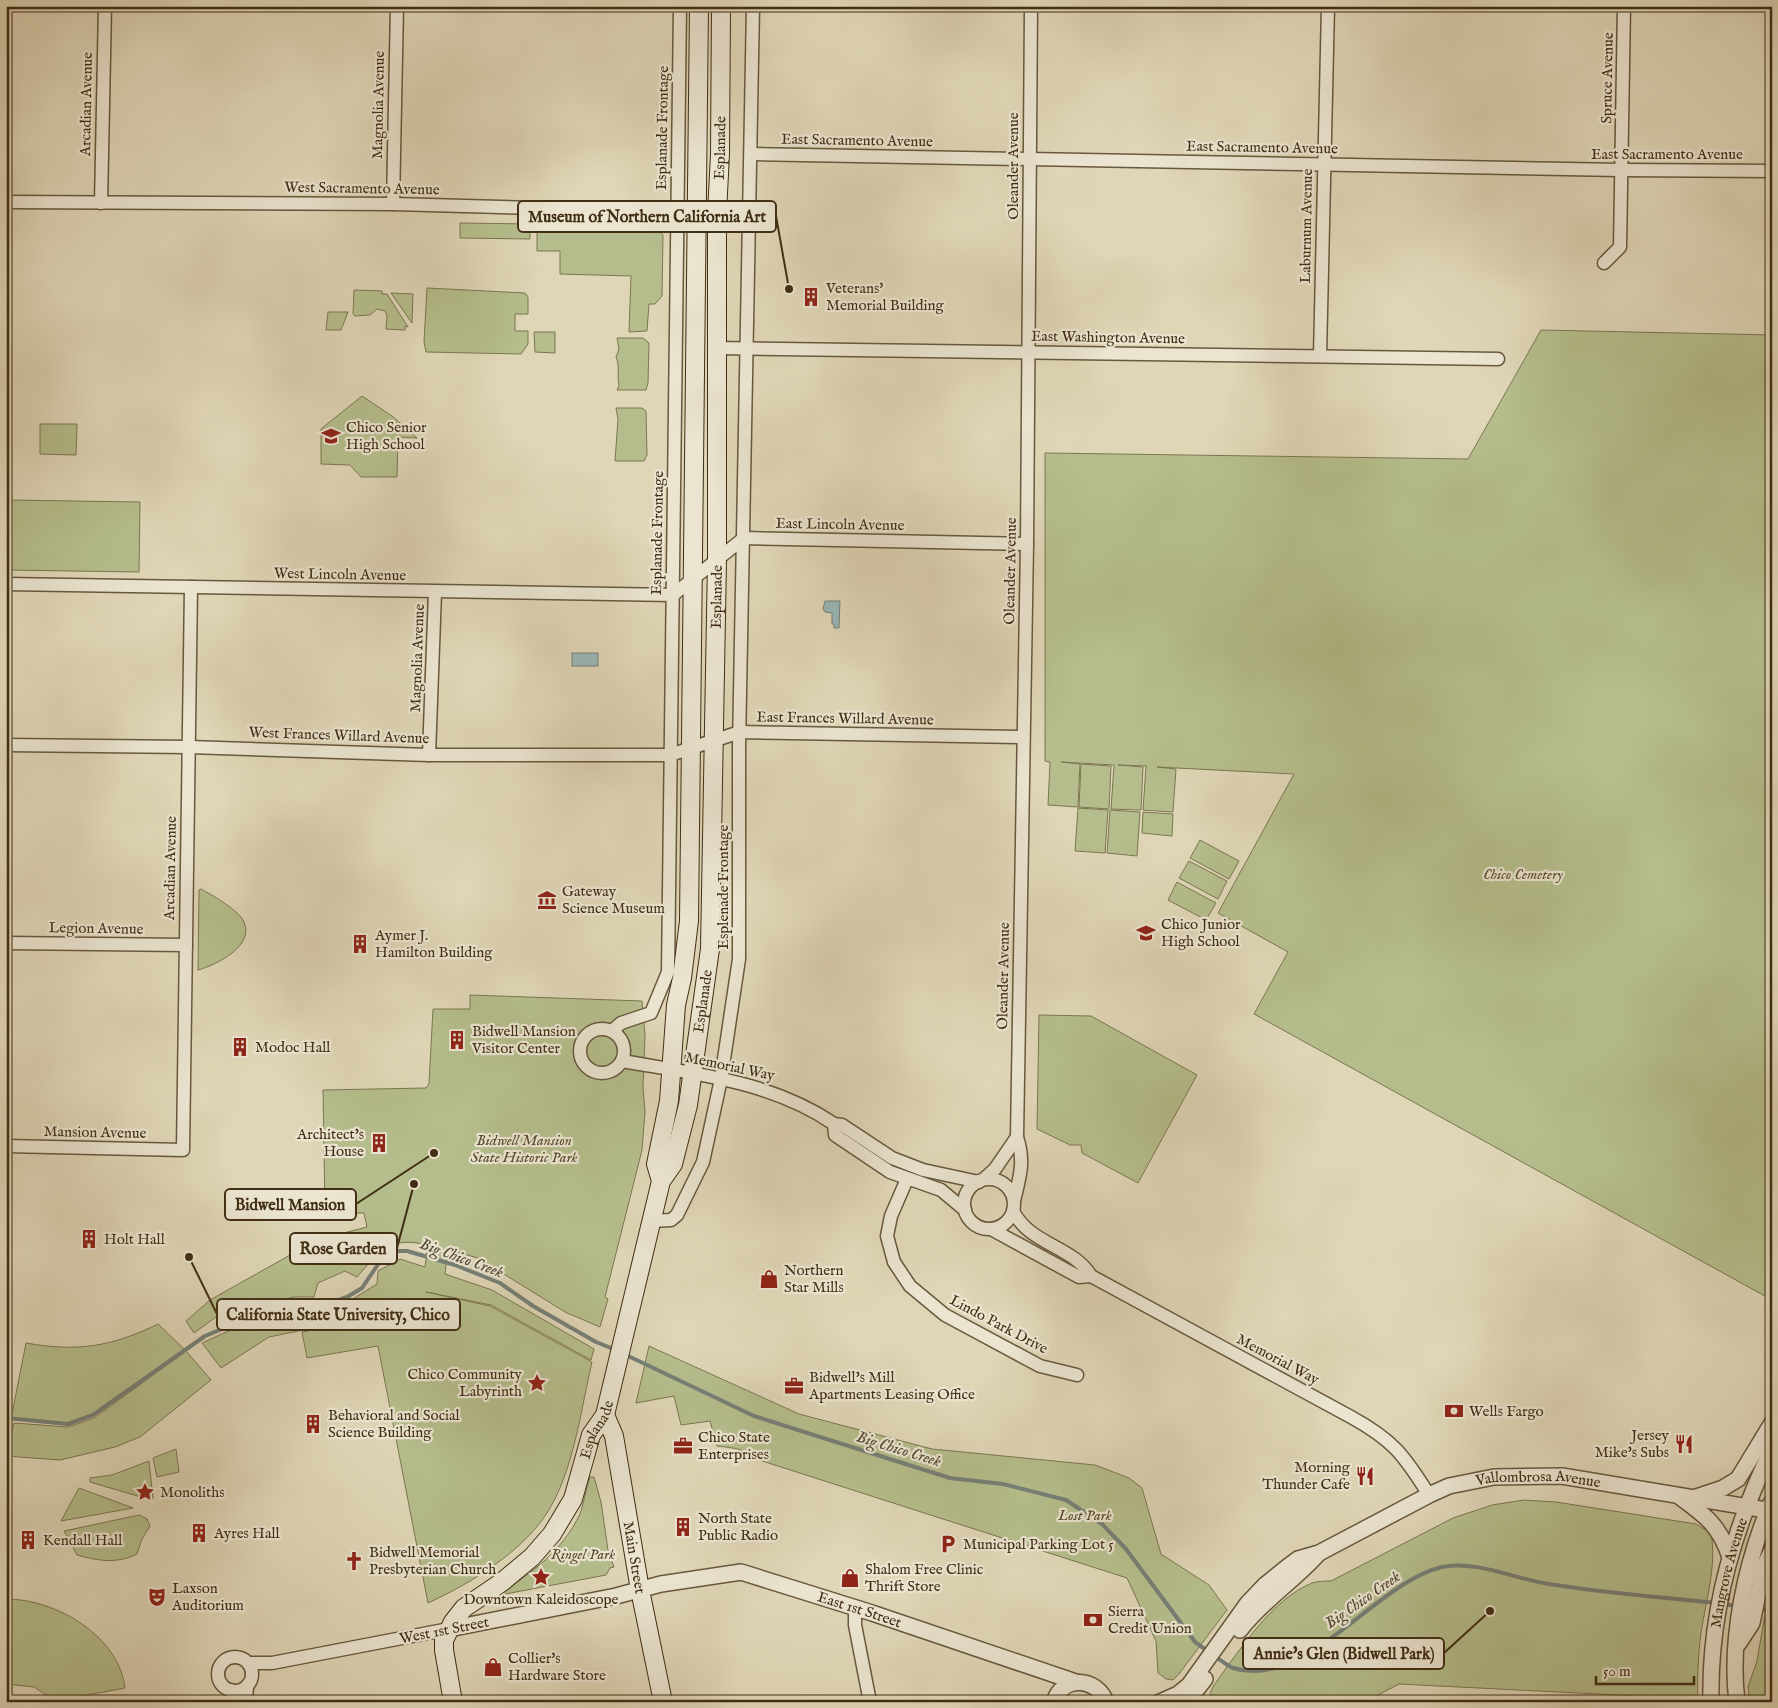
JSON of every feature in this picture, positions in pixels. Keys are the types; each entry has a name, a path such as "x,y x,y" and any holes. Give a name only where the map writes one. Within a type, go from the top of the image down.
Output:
{"main road":[{"name":"Esplanade","path":"661,1181 656,1164 669,1101 676,1005 682,978 688,921 696,212 700,133 699,6"},
{"name":"Esplanade","path":"449,1629 464,1608 502,1582 532,1558 552,1534 573,1499 591,1435 605,1415 661,1181 673,1164 694,1074 710,950 717,560 717,212 720,154 721,6"},
{"name":"Main Street","path":"605,1415 614,1436 640,1590 663,1702"},
{"path":"449,1629 444,1640 444,1650 453,1702"}],"street":[{"name":"Arcadian Avenue","path":"101,203 105,6"},
{"name":"Magnolia Avenue","path":"393,204 396,6"},
{"name":"Esplanade Frontage","path":"612,1031 621,1023 651,1013 666,980 680,6"},
{"path":"740,732 753,6"},
{"name":"Oleander Avenue","path":"1014,1206 1022,1167 1022,1154 1017,1137 1022,737 1027,544 1031,6"},
{"name":"Laburnum Avenue","path":"1320,356 1328,6"},
{"name":"Spruce Avenue","path":"1604,263 1620,247 1624,6"},
{"name":"East Sacramento Avenue","path":"751,154 1621,170 1772,171"},
{"name":"West Sacramento Avenue","path":"6,202 393,204 717,212"},
{"name":"East Washington Avenue","path":"717,348 1498,359"},
{"path":"673,595 744,538"},
{"name":"East Lincoln Avenue","path":"744,538 1027,544"},
{"name":"West Lincoln Avenue","path":"6,584 673,595"},
{"name":"Arcadian Avenue","path":"183,1150 191,587"},
{"name":"Magnolia Avenue","path":"429,754 435,592"},
{"name":"East Frances Willard Avenue","path":"670,756 740,732 1022,737"},
{"name":"Esplenade Frontage","path":"651,1221 670,1220 682,1207 703,1162 721,1079 739,959 740,732"},
{"name":"West Frances Willard Avenue","path":"6,745 189,747 429,754 670,756"},
{"name":"Legion Avenue","path":"6,943 186,945"},
{"path":"602,1028 612,1031 621,1040 624,1047 622,1061 611,1072 604,1073 590,1070 580,1059 580,1044 588,1033 602,1028"},
{"name":"Memorial Way","path":"622,1061 721,1079 778,1093 834,1124 842,1125 892,1158 923,1170 982,1180"},
{"name":"Memorial Way","path":"834,1124 835,1135 890,1172 941,1190 965,1210"},
{"path":"982,1180 999,1182 1006,1186 1014,1206 1008,1221 1002,1226 990,1229 979,1227 965,1210 965,1199 968,1191 995,1169 1017,1137"},
{"name":"Mansion Avenue","path":"6,1146 183,1150"},
{"name":"Lindo Park Drive","path":"907,1179 891,1216 887,1236 894,1262 910,1286 945,1315 1040,1366 1077,1375"},
{"name":"Memorial Way","path":"1014,1206 1028,1232 1085,1266 1091,1276 1369,1427 1394,1445 1428,1495"},
{"name":"Memorial Way","path":"990,1229 1079,1277 1091,1276"},
{"path":"1686,1497 1722,1488 1738,1479 1772,1424"},
{"name":"Mangrove Avenue","path":"1711,1696 1717,1624 1730,1557 1746,1507 1772,1449"},
{"name":"Vallombrosa Avenue","path":"1187,1702 1202,1675 1258,1591 1298,1559 1319,1553 1428,1495 1468,1482 1494,1478 1534,1475 1562,1476 1746,1507 1771,1508"},
{"path":"1686,1497 1712,1521 1724,1538 1730,1557"},
{"name":"Mangrove Avenue","path":"1736,1698 1737,1646 1752,1623 1751,1590 1760,1530 1771,1508"},
{"path":"1751,1590 1772,1550"},
{"name":"East 1st Street","path":"640,1590 705,1576 741,1572 1076,1682 1092,1685 1105,1699"},
{"name":"West 1st Street","path":"248,1663 272,1663 640,1590"},
{"path":"855,1608 855,1625 870,1702"},
{"path":"246,1702 247,1686 252,1673 248,1663 239,1657 223,1662 218,1673 219,1678 233,1696 247,1686"},
{"name":"Vallombrosa Avenue","path":"1160,1702 1185,1689 1202,1675"},
{"path":"1054,1702 1060,1690 1076,1682"},
{"path":"1105,1699 1120,1702"}],"green space":[{"path":"460,223 530,224 530,239 460,238"},
{"path":"537,225 653,226 663,235 662,296 655,304 649,304 647,331 629,332 631,276 560,274 560,251 537,251"},
{"path":"427,288 525,293 528,297 528,314 515,314 515,331 528,331 528,344 521,354 426,352 424,342"},
{"path":"354,290 382,291 382,294 387,294 408,327 405,326 405,330 386,329 387,316 385,311 377,309 370,315 355,316 353,314"},
{"path":"391,293 413,294 412,323"},
{"path":"328,312 348,312 341,330 326,330"},
{"name":"Chico Cemetery","path":"1541,330 1772,335 1772,1300 1254,1014 1288,952 1218,913 1294,774 1157,767 1176,769 1173,812 1143,810 1146,766 1118,765 1143,767 1141,810 1111,809 1114,765 1061,762 1080,764 1078,807 1048,805 1050,762 1045,761 1045,453 1468,459"},
{"path":"534,332 555,332 555,353 535,352"},
{"path":"617,338 643,338 649,343 648,383 646,390 617,390 619,386 616,357 619,349"},
{"path":"362,396 392,416 417,438 398,437 397,477 361,477 350,465 321,464 321,429"},
{"path":"616,408 642,408 646,411 647,455 644,461 615,461 618,419"},
{"path":"40,424 77,424 76,455 40,454"},
{"path":"8,500 140,502 139,572 7,570"},
{"path":"1081,764 1111,766 1109,809 1079,807"},
{"path":"1078,808 1108,810 1105,853 1075,851"},
{"path":"1110,810 1140,812 1137,856 1107,853"},
{"path":"1143,812 1173,814 1172,836 1142,833"},
{"path":"1200,840 1239,861 1229,879 1190,858"},
{"path":"1189,861 1227,881 1218,899 1179,878"},
{"path":"1177,882 1216,903 1206,920 1168,900"},
{"path":"201,889 237,913 244,922 246,931 244,939 232,953 214,964 198,970 199,890"},
{"name":"Bidwell Mansion State Historic Park","path":"470,995 642,1001 645,1035 643,1087 645,1112 642,1150 605,1297 608,1299 600,1327 565,1312 478,1258 448,1250 445,1274 492,1290 594,1349 591,1360 491,1305 426,1292 490,1306 592,1362 571,1456 558,1492 540,1523 512,1552 496,1564 479,1576 428,1603 378,1346 307,1358 302,1332 327,1327 322,1312 348,1302 377,1284 378,1271 400,1259 425,1267 428,1245 404,1242 395,1244 372,1259 357,1277 345,1271 318,1283 314,1297 294,1297 220,1314 194,1333 186,1321 210,1300 299,1250 328,1237 367,1227 364,1213 325,1213 323,1090 426,1088 429,1084 433,1009 470,1009"},
{"path":"1039,1015 1091,1016 1197,1075 1138,1183 1082,1153 1081,1145 1070,1145 1037,1129"},
{"path":"316,1307 323,1326 269,1337 221,1368 202,1343 255,1319"},
{"path":"158,1324 185,1350 93,1415 68,1424 11,1419 26,1343 62,1347 94,1346 125,1338"},
{"name":"Lost Park","path":"649,1346 799,1414 932,1449 1095,1465 1129,1478 1142,1488 1161,1554 1209,1585 1227,1610 1179,1674 1173,1680 1166,1679 1158,1673 1156,1641 1127,1578 756,1459 743,1451 717,1446 710,1421 681,1425 674,1396 636,1403"},
{"path":"186,1351 211,1380 140,1437 115,1447 60,1460 6,1456 14,1423 68,1427 94,1418"},
{"path":"176,1449 179,1472 157,1477 153,1458"},
{"path":"149,1461 153,1498 151,1500 90,1482 90,1478 112,1475"},
{"name":"Ringel Park","path":"590,1477 594,1477 601,1502 608,1550 614,1567 610,1568 606,1575 500,1595 546,1560 565,1539 580,1514"},
{"path":"79,1488 133,1508 61,1521"},
{"path":"1524,1500 1556,1502 1696,1524 1711,1533 1712,1570 1700,1642 1698,1702 1646,1702 1638,1696 1399,1684 1365,1702 1212,1702 1210,1693 1214,1685 1245,1642 1270,1613 1297,1591 1312,1583 1331,1581 1453,1518 1492,1505"},
{"path":"139,1515 147,1519 150,1526 142,1539 137,1554 122,1559 100,1560 77,1555 64,1531"},
{"path":"1772,1572 1772,1702 1750,1702 1748,1687 1757,1661"},
{"path":"6,1599 45,1606 64,1613 82,1624 98,1637 111,1652 120,1669 125,1688 55,1701 34,1687 6,1684"}],"water":[{"path":"825,601 840,601 839,628 834,628 834,624 832,624 832,613 825,612 823,609"},
{"path":"572,653 598,653 598,666 572,666"}],"waterway":[{"name":"Big Chico Creek","path":"6,1418 68,1424 93,1415 205,1336 253,1316 308,1305 330,1303 347,1297 362,1288 385,1254 394,1251 407,1251 455,1265 500,1283 533,1306 596,1342 616,1350"},
{"name":"Big Chico Creek","path":"624,1354 754,1416 950,1478 1003,1484 1066,1500 1102,1524 1126,1549 1195,1642 1209,1652"},
{"name":"Big Chico Creek","path":"1214,1656 1233,1668 1260,1671 1287,1664 1340,1632 1392,1592 1417,1577 1442,1567 1468,1566 1496,1571 1536,1582 1715,1603"},
{"name":"Big Chico Creek","path":"1722,1604 1737,1606"},
{"name":"Big Chico Creek","path":"1759,1609 1772,1610"}],"place":[{"name":"Museum of Northern California Art","path":"789,289"},
{"name":"Veterans' Memorial Building","path":"811,297"},
{"name":"Chico Senior High School","path":"331,436"},
{"name":"Gateway Science Museum","path":"547,900"},
{"name":"Chico Junior High School","path":"1146,933"},
{"name":"Aymer J. Hamilton Building","path":"360,944"},
{"name":"Bidwell Mansion Visitor Center","path":"457,1040"},
{"name":"Modoc Hall","path":"240,1047"},
{"name":"Architect's House","path":"379,1143"},
{"name":"Bidwell Mansion","path":"434,1153"},
{"name":"Rose Garden","path":"414,1184"},
{"name":"Holt Hall","path":"89,1239"},
{"name":"California State University, Chico","path":"189,1257"},
{"name":"Northern Star Mills","path":"769,1279"},
{"name":"Chico Community Labyrinth","path":"537,1383"},
{"name":"Bidwell's Mill Apartments Leasing Office","path":"794,1386"},
{"name":"Wells Fargo","path":"1454,1411"},
{"name":"Behavioral and Social Science Building","path":"313,1424"},
{"name":"Jersey Mike's Subs","path":"1684,1444"},
{"name":"Chico State Enterprises","path":"683,1446"},
{"name":"Morning Thunder Cafe","path":"1365,1476"},
{"name":"Monoliths","path":"145,1492"},
{"name":"North State Public Radio","path":"683,1527"},
{"name":"Ayres Hall","path":"199,1533"},
{"name":"Kendall Hall","path":"28,1540"},
{"name":"Municipal Parking Lot 5","path":"948,1544"},
{"name":"Bidwell Memorial Presbyterian Church","path":"354,1561"},
{"name":"Downtown Kaleidoscope","path":"541,1577"},
{"name":"Shalom Free Clinic Thrift Store","path":"850,1578"},
{"name":"Laxson Auditorium","path":"157,1597"},
{"name":"Annie's Glen (Bidwell Park)","path":"1490,1611"},
{"name":"Sierra Credit Union","path":"1093,1620"},
{"name":"Collier's Hardware Store","path":"493,1667"}]}
